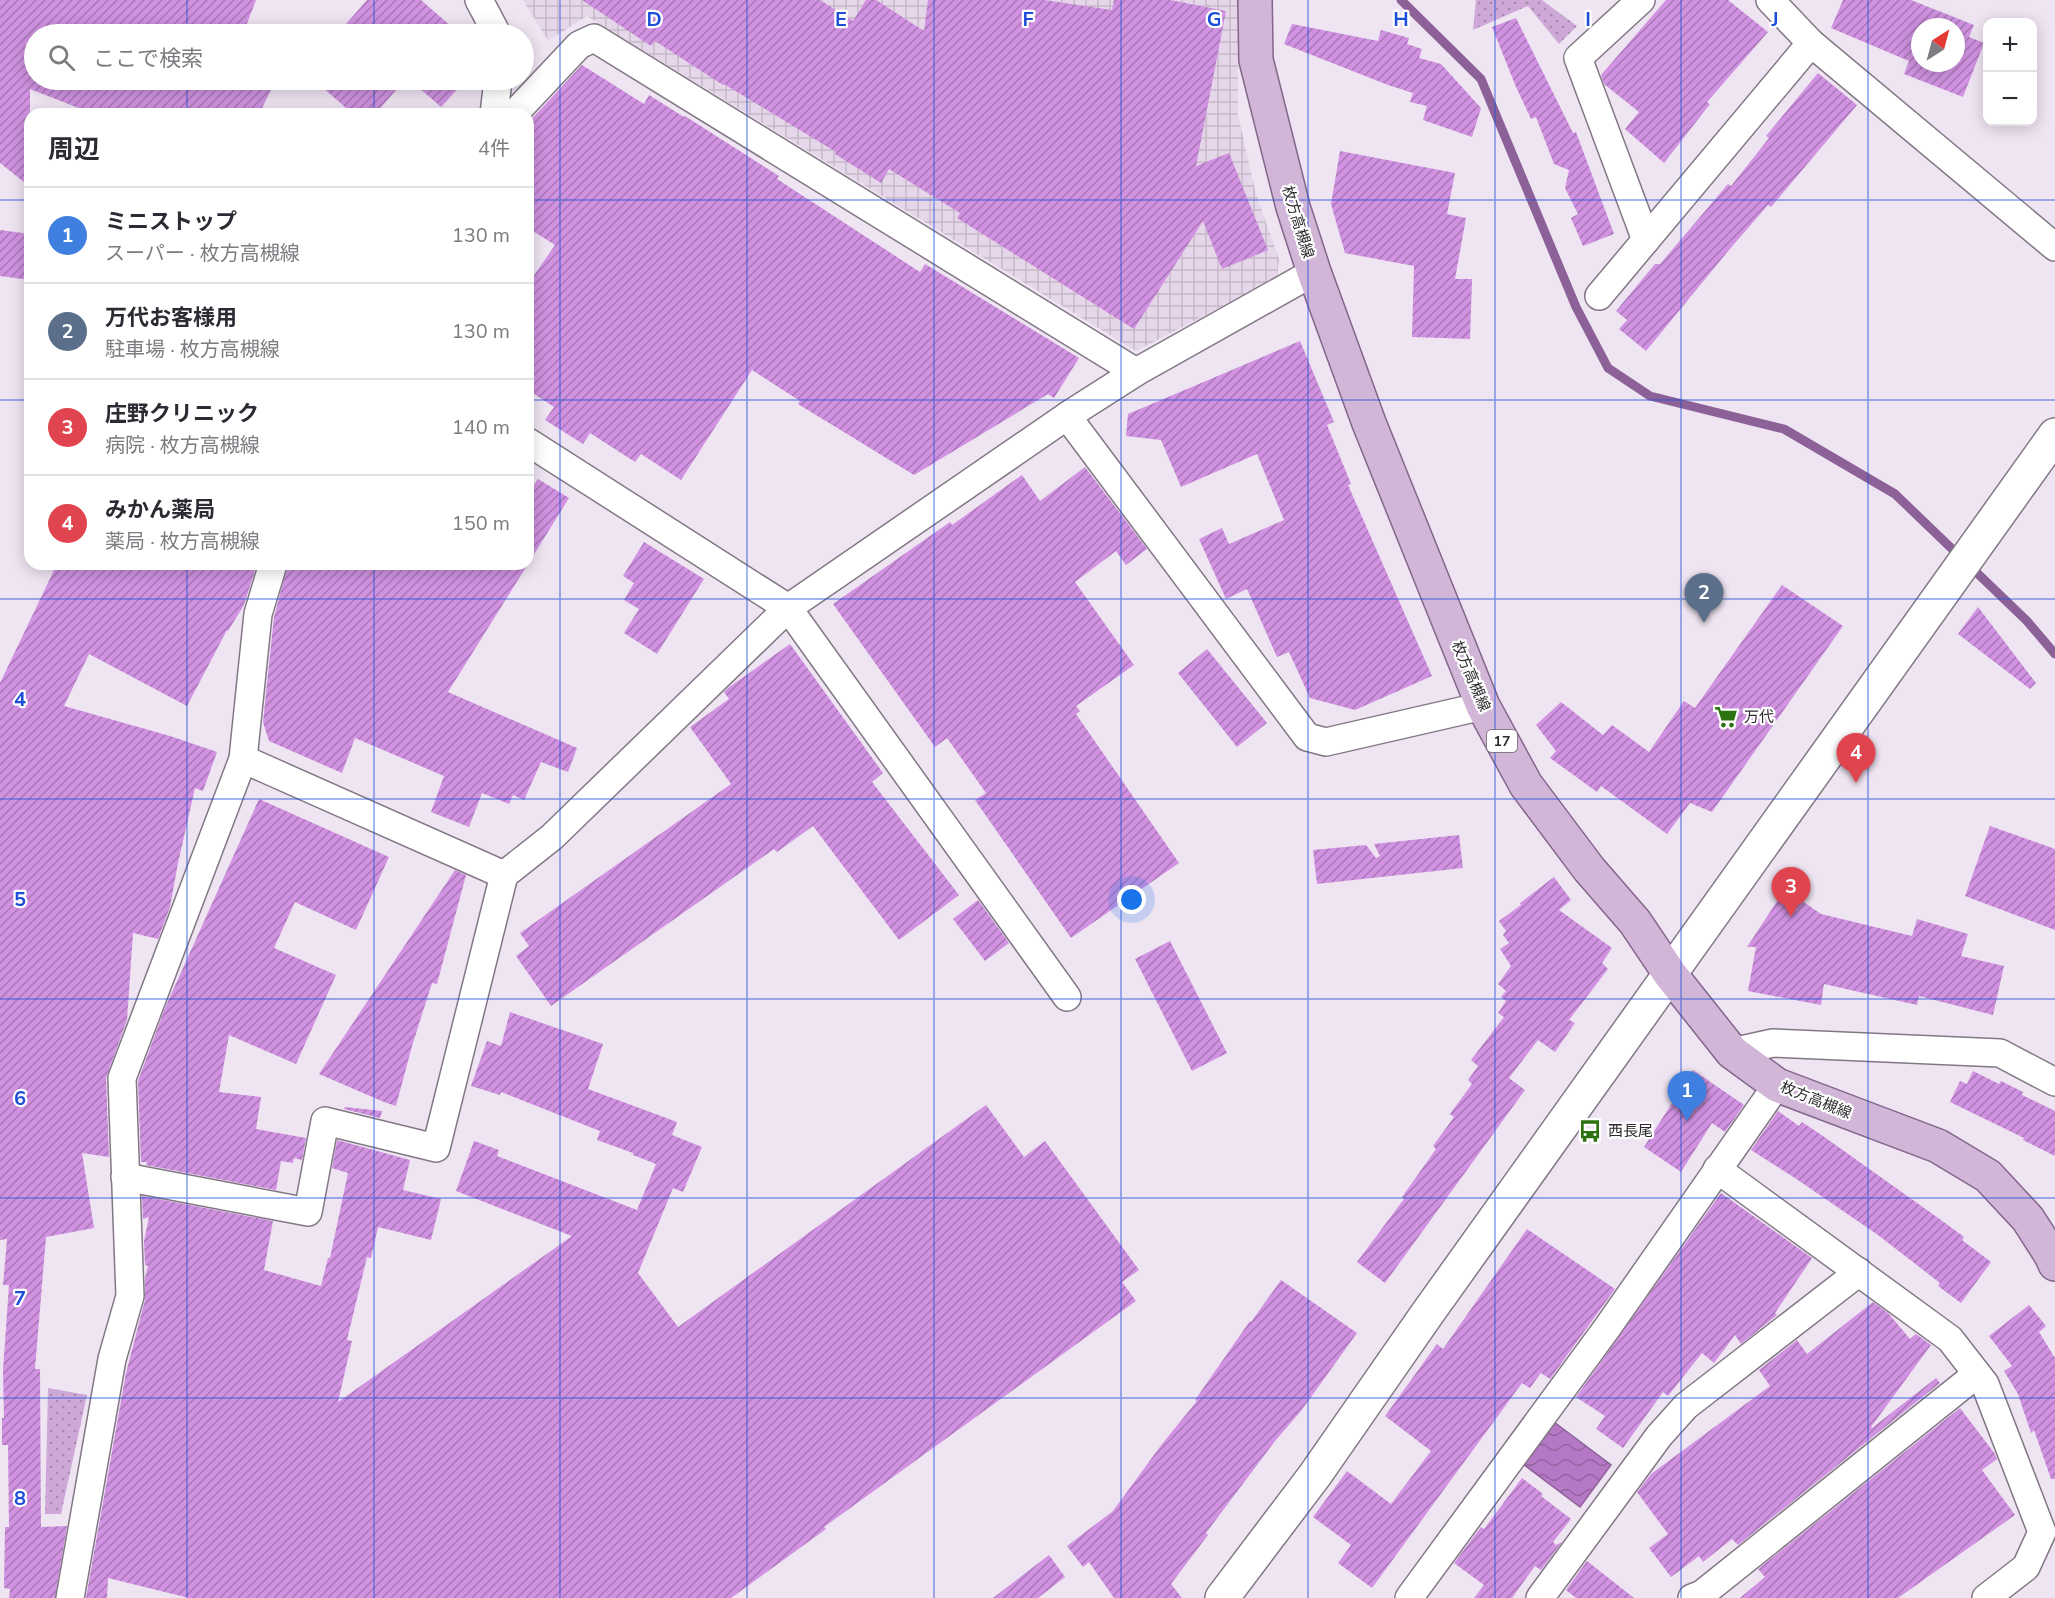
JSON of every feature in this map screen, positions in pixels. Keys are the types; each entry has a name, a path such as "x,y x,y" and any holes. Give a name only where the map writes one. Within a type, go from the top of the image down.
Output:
{"main road":[{"name":"枚方高槻線","path":"1255,0 1256,60 1293,207 1314,272 1369,423 1483,706 1526,785 1589,869 1635,922 1670,974 1732,1052 1777,1085 1938,1146 1988,1176 2028,1220 2055,1264"}],"street":[{"path":"479,0 492,24"},
{"path":"1641,0 1578,58 1646,240"},
{"path":"1770,0 1811,43 2055,247"},
{"path":"520,108 579,45 594,38 1136,372"},
{"path":"1599,296 1811,43"},
{"path":"495,108 497,90"},
{"path":"126,1177 308,1212 325,1121 436,1148 504,875 552,837 788,608 1067,416 1136,372 1314,272"},
{"path":"1067,416 1307,737 1326,742 1483,706"},
{"path":"1222,1598 1315,1474 1413,1333 2055,435"},
{"path":"534,446 788,608 1067,997"},
{"path":"70,1598 112,1359 130,1296 123,1074 243,759 258,614 271,570"},
{"path":"243,759 504,875"},
{"path":"1732,1052 1773,1043 2000,1053 2055,1082"},
{"path":"1421,1594 1777,1085"},
{"path":"1717,1170 1950,1339 1985,1384 2042,1532 2026,1567 1986,1598"},
{"path":"1540,1598 1659,1436 1686,1406 1859,1272"},
{"path":"1692,1598 1702,1594 1977,1374"}],"shaded area":[{"path":"523,0 1238,0 1238,115 1256,194 1279,259 1277,278 1136,351 587,16 548,41"},
{"path":"1476,0 1542,0 1577,26 1559,44 1528,6 1473,30"},
{"path":"48,1388 87,1395 61,1514 45,1514"}],"water":[{"path":"1554,1422 1611,1465 1580,1507 1523,1464"}],"building":[{"path":"0,0 256,0 247,24 24,24 24,90 30,90 30,108 24,108 24,182 0,163"},
{"path":"367,0 421,0 449,24 346,24"},
{"path":"582,0 820,0 853,21 866,0 876,0 924,31 928,0 1044,0 1112,10 1114,0 1170,0 1226,11 1196,166 1229,153 1268,250 1222,269 1203,221 1134,329 957,218 960,213 889,169 881,183 835,154 836,152 723,85 655,41 651,46"},
{"path":"1666,0 1728,0 1768,32 1707,102 1710,104 1664,163 1625,129 1639,112 1604,84 1601,75"},
{"path":"1843,0 1911,0 1956,18 1911,18 1911,72 1965,72 1965,21 1974,25 1969,37 1983,43 1963,97 1904,74 1909,61 1831,28"},
{"path":"1516,18 1573,133 1576,132 1614,234 1583,246 1571,218 1578,214 1565,188 1569,170 1554,164 1536,117 1531,119 1492,27"},
{"path":"1292,24 1378,41 1381,30 1409,38 1407,44 1422,49 1419,58 1441,64 1481,108 1472,137 1423,120 1427,106 1410,102 1413,93 1284,44"},
{"path":"582,65 644,104 649,95 685,116 779,176 777,179 920,272 925,264 1079,358 1054,398 1048,394 914,475 798,404 800,401 752,370 681,480 641,454 635,462 590,433 583,444 545,420 554,407 534,394 534,275 555,245 534,232 534,117"},
{"path":"1818,73 1857,105 1771,207 1768,205 1729,250 1646,351 1619,329 1627,320 1616,311 1655,264 1660,264 1728,184 1731,186 1769,138 1766,136"},
{"path":"33,90 271,90 262,108 79,108"},
{"path":"325,90 396,90 380,108 346,108"},
{"path":"421,90 457,90 441,107"},
{"path":"1340,151 1455,173 1447,214 1466,218 1455,279 1472,279 1470,339 1412,337 1414,266 1345,253 1331,204"},
{"path":"0,230 24,233 24,279 0,276"},
{"path":"1300,341 1334,422 1327,425 1351,484 1348,485 1432,676 1355,710 1310,698 1289,652 1277,657 1247,589 1226,599 1199,539 1222,528 1229,544 1284,520 1257,454 1181,487 1161,440 1126,436 1128,414"},
{"path":"1085,467 1147,549 1126,565 1116,551 1075,582 1134,665 1076,706 1080,711 1076,714 1179,863 1071,938 975,800 986,793 947,738 935,747 833,604 950,522 952,525 1022,475 1040,501"},
{"path":"538,479 569,498 534,554 534,485"},
{"path":"644,542 704,579 657,654 624,633 639,609 624,600 634,583 623,576"},
{"path":"54,570 255,570 244,605 227,630 187,706 89,654 64,706 217,752 203,791 195,788 170,907 158,939 133,933 127,1020 106,1078 109,1157 82,1153 94,1228 46,1237 35,1369 40,1369 41,1527 67,1526 55,1598 9,1598 10,1589 4,1588 5,1527 9,1527 8,1445 2,1445 2,1418 4,1418 3,1370 9,1285 3,1285 7,1239 0,1240 0,683"},
{"path":"286,570 524,570 448,692 577,748 568,772 541,762 524,800 513,795 509,804 482,793 469,827 431,812 444,776 355,738 342,773 269,741 263,722 274,617"},
{"name":"万代","path":"1782,585 1843,626 1712,812 1690,803 1667,834 1601,786 1597,792 1550,758 1556,751 1536,725 1561,702 1603,735 1612,725 1649,752 1684,701 1695,708"},
{"path":"1978,607 2036,683 2030,689 1958,634"},
{"path":"790,644 883,773 872,782 959,895 899,940 813,826 777,852 774,849 551,1006 516,956 529,946 520,933 731,784 690,727 729,699 724,692 728,688"},
{"path":"1207,649 1267,723 1237,747 1178,673"},
{"path":"259,799 389,857 356,930 295,902 274,948 336,975 296,1064 229,1035 219,1092 261,1097 256,1129 306,1138 302,1160 294,1158 293,1163 281,1161 276,1190 146,1165 147,1162 141,1162 138,1081 165,1008"},
{"path":"1990,826 2055,849 2055,930 1965,896"},
{"path":"1459,835 1463,868 1317,884 1313,850 1366,845 1376,858 1380,856 1374,844"},
{"path":"455,870 466,875 437,984 432,983 396,1106 319,1074"},
{"path":"1554,877 1571,900 1559,910 1612,948 1602,963 1608,969 1569,1020 1575,1023 1555,1052 1538,1040 1509,1078 1525,1090 1385,1283 1357,1262 1404,1199 1402,1197 1436,1149 1433,1146 1454,1117 1450,1114 1472,1084 1468,1080 1478,1066 1471,1060 1504,1017 1498,1013 1506,1001 1501,997 1506,991 1498,984 1511,966 1500,949 1509,943 1503,935 1506,931 1499,921"},
{"path":"1785,889 1821,914 1912,936 1917,919 1968,934 1961,956 2004,966 1993,1015 1919,996 1917,1005 1824,984 1821,1005 1748,991 1756,947 1747,947"},
{"path":"978,900 1009,943 985,961 953,919"},
{"path":"1170,941 1227,1053 1192,1071 1135,959"},
{"path":"510,1012 603,1044 588,1089 677,1122 672,1135 702,1147 683,1192 673,1188 638,1273 678,1327 986,1105 1024,1157 1045,1141 1139,1270 1122,1282 1136,1301 824,1527 826,1529 731,1598 189,1598 108,1578 107,1598 86,1598 126,1373 145,1300 145,1278 148,1266 145,1265 144,1241 149,1217 143,1219 142,1196 273,1221 264,1270 321,1286 328,1258 330,1258 348,1173 332,1168 337,1140 410,1160 403,1190 441,1199 431,1240 378,1227 371,1258 367,1257 347,1340 352,1341 338,1402 572,1236 456,1191 474,1141 499,1150 497,1156 637,1210 656,1164 597,1140 600,1131 501,1092 500,1095 471,1086 487,1041 501,1046"},
{"path":"1693,1070 1744,1105 1725,1132 1712,1123 1681,1172 1644,1147"},
{"path":"1973,1071 1999,1084 2001,1081 2023,1092 2022,1095 2055,1111 2055,1156 2023,1140 2024,1138 1950,1102 1960,1081 1967,1084"},
{"path":"345,1107 382,1111 380,1118 344,1109"},
{"path":"1778,1111 1799,1126 1802,1122 1823,1136 1964,1237 1962,1240 1991,1262 1961,1303 1938,1286 1940,1283 1878,1235 1751,1150"},
{"path":"1721,1193 1812,1258 1775,1313 1777,1315 1741,1344 1735,1335 1714,1363 1702,1353 1668,1396 1663,1392 1623,1448 1596,1429 1605,1416 1576,1397"},
{"path":"1527,1229 1615,1289 1550,1379 1541,1373 1530,1388 1522,1383 1372,1588 1338,1563 1351,1545 1313,1517 1347,1471 1391,1504 1431,1451 1385,1416 1437,1344 1443,1349"},
{"path":"1281,1280 1357,1333 1301,1411 1275,1441 1206,1533 1208,1535 1171,1584 1182,1598 1114,1598 1089,1562 1083,1567 1067,1546 1113,1511 1197,1401 1195,1400"},
{"path":"1873,1302 1888,1313 1910,1339 1916,1334 1931,1345 1871,1427 1936,1378 1940,1383 1738,1545 1732,1539 1703,1562 1699,1556 1671,1577 1649,1548 1668,1534 1637,1492 1651,1474 1770,1386 1759,1370 1797,1340 1807,1354"},
{"path":"2029,1305 2046,1326 2039,1332 2055,1358 2055,1479 2051,1479 2034,1430 2031,1433 2018,1394 2004,1371 2012,1366 1989,1336"},
{"path":"1960,1408 1995,1454 1997,1459 1982,1470 2015,1515 1898,1598 1740,1598 1765,1577 1758,1569"},
{"path":"1522,1478 1571,1519 1553,1542 1556,1545 1562,1542 1541,1570 1535,1566 1512,1598 1474,1598 1484,1585 1454,1563 1481,1527 1484,1529"},
{"path":"1049,1555 1065,1577 1038,1598 993,1598"},
{"path":"1587,1561 1634,1598 1576,1598 1566,1590"}],"waterway":[{"path":"1401,0 1481,79 1576,307 1608,368 1650,396 1784,429 1895,494 2027,621 2055,654"}],"place":[{"name":"万代お客様用","path":"1704,623"},
{"name":"万代","path":"1726,717"},
{"name":"みかん薬局","path":"1856,783"},
{"name":"庄野クリニック","path":"1791,917"},
{"name":"ミニストップ","path":"1687,1121"},
{"name":"西長尾","path":"1590,1131"}]}
